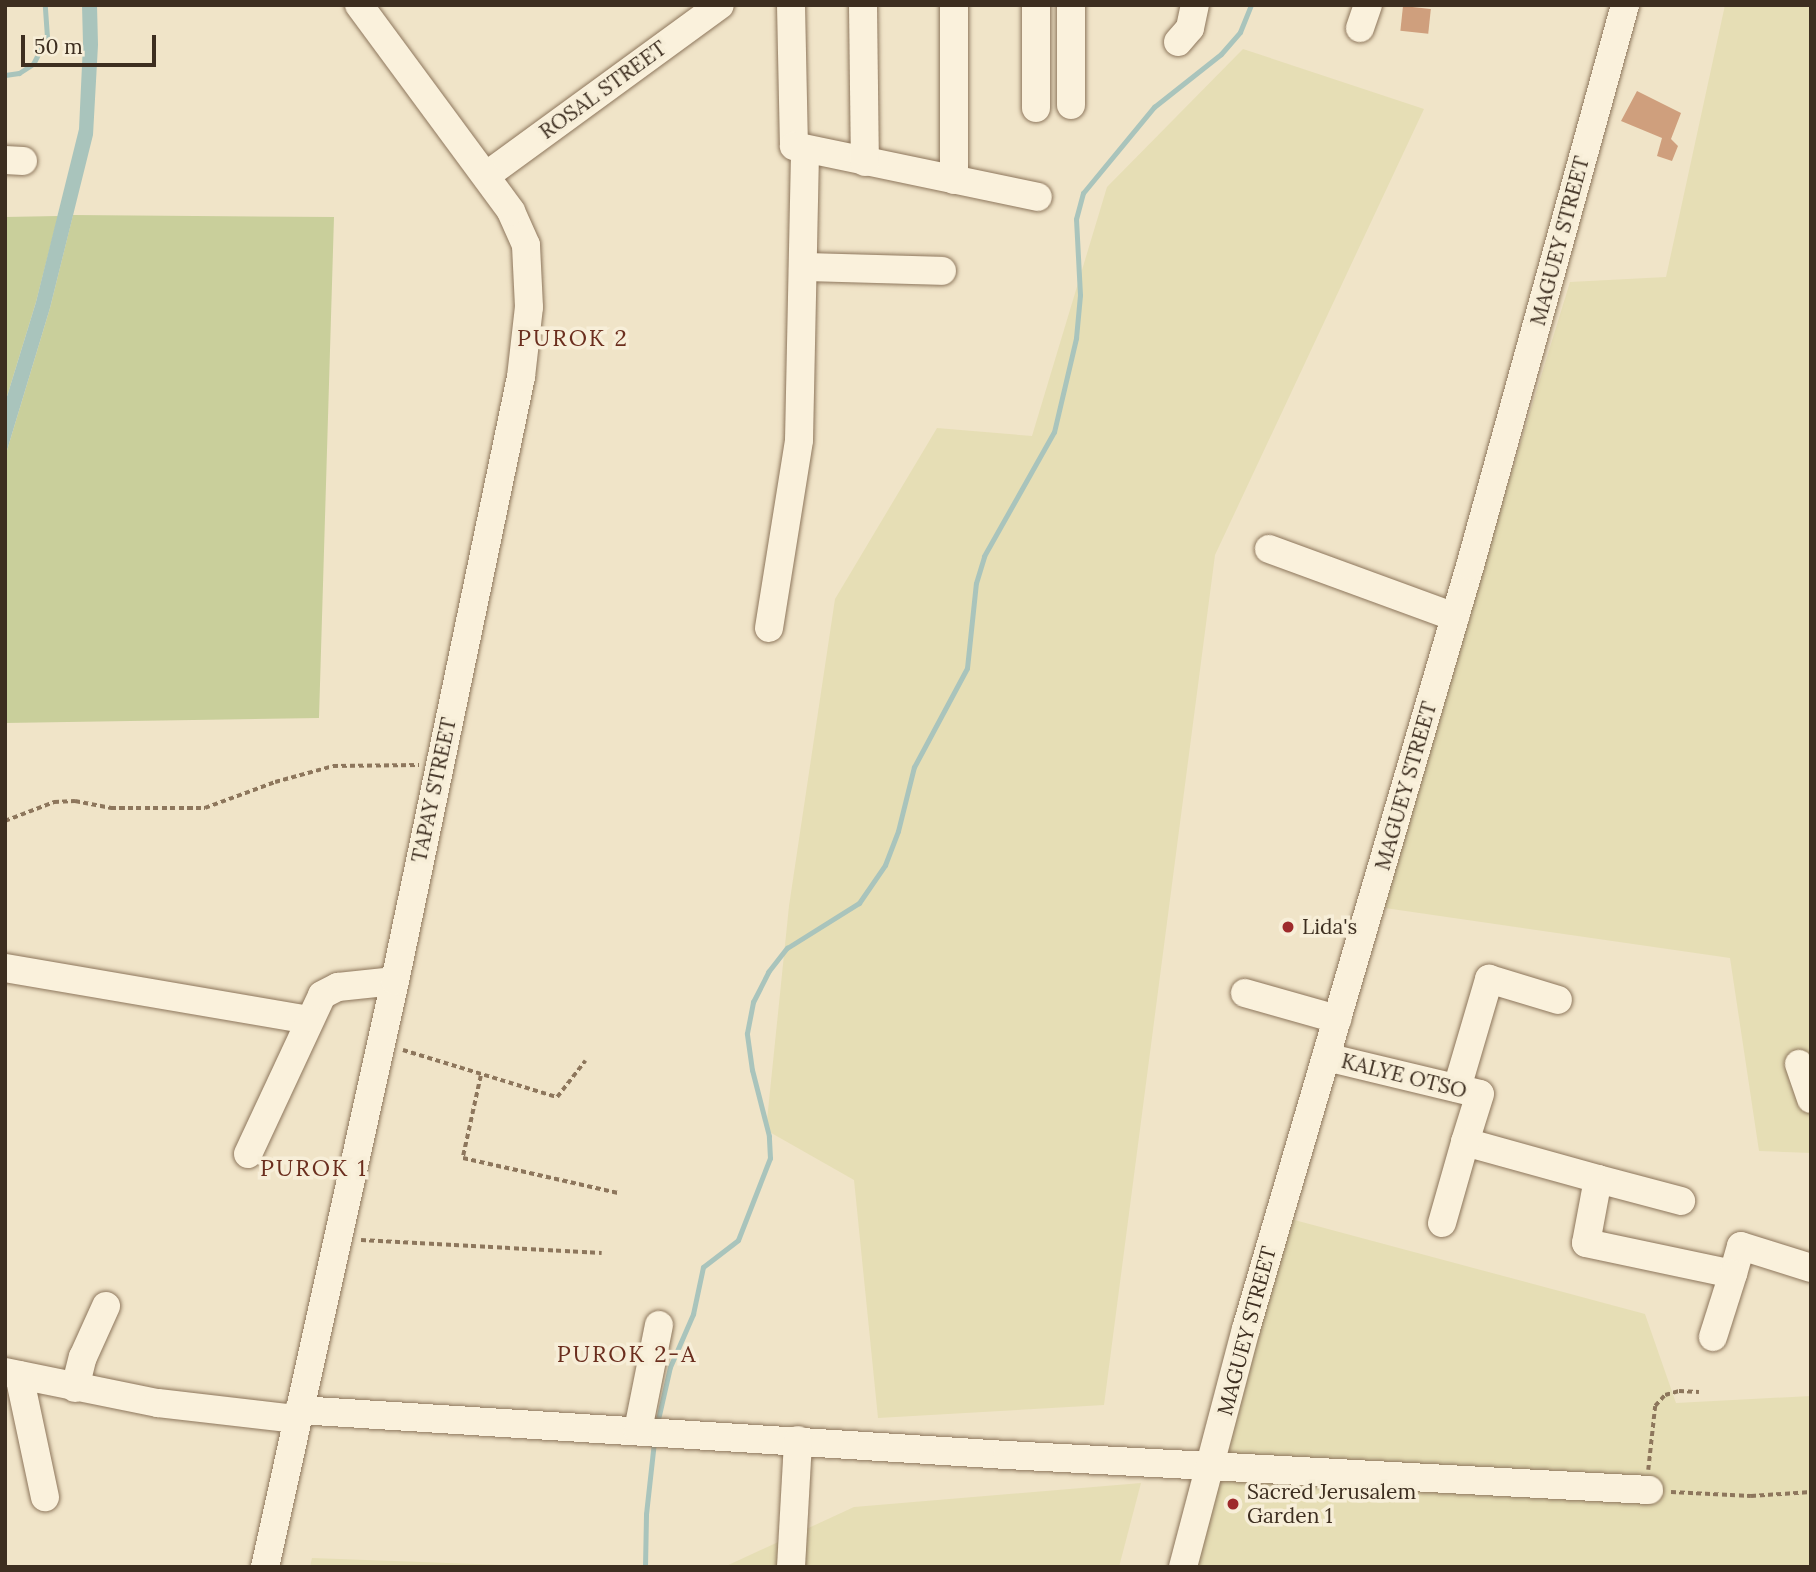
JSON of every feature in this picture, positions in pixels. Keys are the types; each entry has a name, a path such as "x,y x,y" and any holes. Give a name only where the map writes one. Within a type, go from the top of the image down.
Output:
{"street":[{"name":"ROSAL STREET","path":"487,175 720,5"},
{"path":"791,5 794,146 1038,197"},
{"path":"863,5 865,162"},
{"path":"954,5 954,180"},
{"path":"1036,5 1036,108"},
{"path":"1071,5 1071,105"},
{"path":"1178,42 1189,28 1195,5"},
{"name":"MAGUEY STREET","path":"1183,1567 1253,1304 1455,617 1625,5"},
{"name":"TAPAY STREET","path":"264,1567 439,768 521,377 529,306 526,245 519,225 487,175 366,8"},
{"path":"769,628 799,440 804,150"},
{"path":"803,267 942,271"},
{"path":"1269,549 1455,617"},
{"path":"5,968 309,1020"},
{"path":"1457,1088 1489,979 1559,1000"},
{"path":"248,1154 316,1003 328,990 394,981"},
{"path":"1245,993 1337,1019"},
{"name":"KALYE OTSO","path":"1326,1057 1480,1094 1465,1142"},
{"path":"1799,1064 1811,1099"},
{"path":"1442,1223 1465,1142 1681,1201"},
{"path":"1598,1179 1586,1243 1732,1274"},
{"path":"1713,1338 1741,1246 1811,1268"},
{"path":"75,1388 83,1357 106,1306"},
{"path":"638,1430 659,1325"},
{"path":"45,1497 12,1374 158,1403 298,1414 638,1430 1007,1455 1649,1490"},
{"path":"791,1567 798,1440"}],"path":[{"path":"5,821 54,802 75,801 111,808 205,808 275,782 333,766 399,764 439,768"},
{"path":"381,1042 481,1076 557,1097 586,1061"},
{"path":"481,1076 463,1158 618,1193"},
{"path":"338,1238 603,1253"},
{"path":"1699,1392 1679,1391 1665,1395 1655,1406 1648,1456 1649,1490 1728,1496 1811,1492"}],"shaded area":[{"path":"1725,5 1811,5 1811,1153 1759,1151 1730,958 1378,907 1570,282 1666,277"},
{"path":"1243,49 1424,109 1215,555 1104,1405 878,1418 854,1180 766,1130 789,906 835,599 937,428 1032,436 1107,187"},
{"path":"1287,1218 1645,1314 1676,1403 1811,1396 1811,1567 1191,1567"},
{"path":"1141,1483 1119,1567 724,1567 854,1507"},
{"path":"312,1558 559,1567 310,1567"}],"green space":[{"path":"73,215 334,217 319,718 5,723 5,457 50,308"},
{"path":"58,216 36,302 5,403 5,217"}],"water":[{"path":"82,5 97,5 98,45 93,135 50,308 5,457 5,403 36,302 79,129"}],"building":[{"path":"1403,6 1431,9 1428,34 1400,31"},
{"path":"1637,91 1681,113 1671,139 1678,146 1672,161 1657,156 1662,138 1621,121"}],"waterway":[{"path":"5,75 19,73 33,64 47,37 45,5"},
{"path":"657,1424 670,1367 693,1314 703,1267 738,1240 770,1158 769,1136 752,1070 747,1033 753,1002 768,972 787,948 859,903 885,865 898,831 914,767 967,668 976,583 984,556 1054,432 1076,338 1080,295 1076,219 1083,193 1154,107 1221,54 1240,32 1251,5"},
{"path":"645,1567 646,1514 654,1441"}],"place":[{"name":"Lida's","path":"1288,927"},
{"name":"Sacred Jerusalem Garden 1","path":"1233,1504"}],"district":[{"name":"PUROK 2","path":"573,338"},
{"name":"PUROK 1","path":"314,1168"},
{"name":"PUROK 2-A","path":"627,1354"}]}
